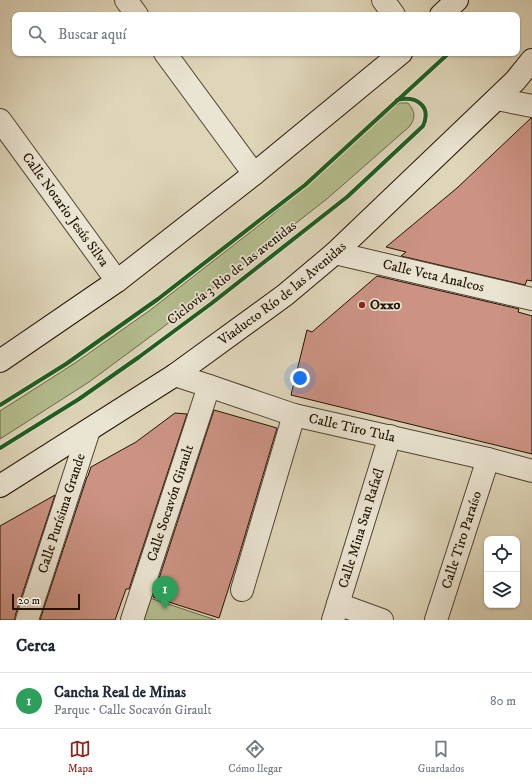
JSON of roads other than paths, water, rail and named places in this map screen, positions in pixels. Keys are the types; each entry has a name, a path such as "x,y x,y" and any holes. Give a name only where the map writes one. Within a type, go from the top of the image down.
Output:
{"street":[{"path":"126,0 135,12"},
{"path":"383,0 392,12"},
{"path":"442,12 451,0"},
{"path":"444,12 458,0"},
{"path":"167,56 254,174"},
{"path":"0,360 117,281 254,174 397,56"},
{"name":"Viaducto Río de las Avenidas","path":"0,486 175,376 285,295 335,254 497,99 515,81 532,60"},
{"path":"515,81 532,68"},
{"path":"497,99 532,106"},
{"name":"Calle Notario Jesús Silva","path":"0,120 117,281"},
{"name":"Calle Veta Analcos","path":"335,254 532,299"},
{"name":"Calle Tiro Tula","path":"175,376 294,415 390,436 532,471"},
{"name":"Calle Socavón Girault","path":"132,620 209,386"},
{"path":"242,590 294,415"},
{"name":"Calle Purísima Grande","path":"27,620 88,430"},
{"name":"Calle Mina San Rafaél","path":"336,612 390,436"},
{"name":"Calle Tiro Paraíso","path":"436,620 488,460"},
{"path":"336,612 382,620"}],"place":[{"name":"Oxxo","path":"362,305"},
{"name":"Cancha Real de Minas","path":"165,609"}]}
